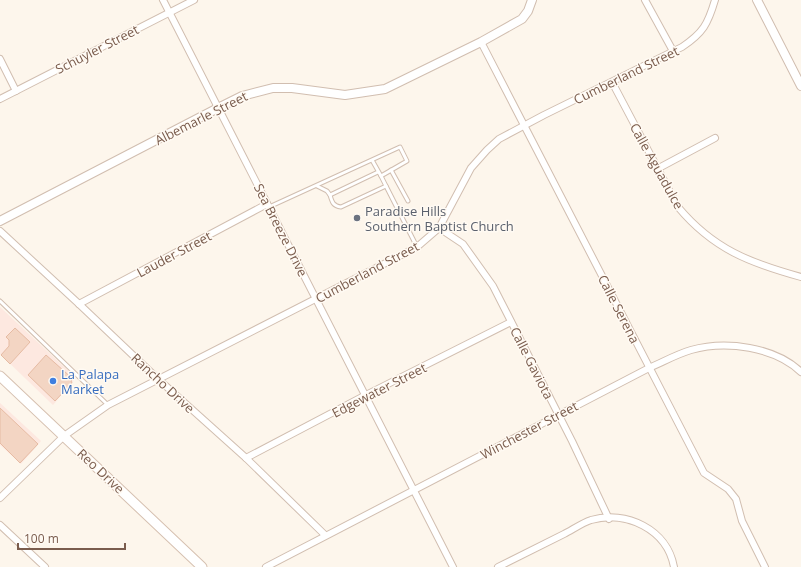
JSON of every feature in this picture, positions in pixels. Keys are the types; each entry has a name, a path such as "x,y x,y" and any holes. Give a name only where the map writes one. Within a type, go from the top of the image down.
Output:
{"main road":[{"name":"Reo Drive","path":"0,377 202,567"}],"street":[{"name":"Sea Breeze Drive","path":"163,0 453,567"},
{"name":"Schuyler Street","path":"0,99 194,0"},
{"name":"Albemarle Street","path":"0,221 218,108 248,94 273,88 292,88 345,95 385,89 481,42 522,19 528,11 532,0"},
{"path":"645,0 673,51"},
{"name":"Cumberland Street","path":"0,498 64,436 108,405 417,247 439,228 472,168 487,150 499,139 524,125 682,47 701,32 708,22 715,0"},
{"path":"757,0 801,86"},
{"name":"Calle Serena","path":"481,42 704,473 728,489 736,500 742,521 765,567"},
{"path":"0,59 16,91"},
{"name":"Calle Aguadulce","path":"612,82 678,207 692,224 728,251 750,262 801,278"},
{"path":"657,169 716,138"},
{"name":"Lauder Street","path":"79,304 268,205"},
{"name":"Calle Gaviota","path":"439,228 462,244 489,281 572,441 609,519"},
{"name":"Rancho Drive","path":"0,232 158,379 246,458 326,535"},
{"name":"Edgewater Street","path":"246,458 366,395 511,322"},
{"name":"Winchester Street","path":"266,567 649,368 690,351 706,347 731,346 767,353 793,364 801,372"},
{"path":"498,567 591,520 609,519 633,521 654,532 668,550 674,567"},
{"path":"0,525 46,567"}],"lane":[{"path":"268,205 317,185 400,147 407,161 380,176"},
{"path":"372,160 417,247"},
{"path":"391,170 408,202"},
{"path":"330,195 378,172"},
{"path":"317,185 327,191 330,195 332,203 336,207 341,207 386,186"},
{"path":"0,301 108,405"}],"shaded area":[{"path":"0,307 76,378 53,405 0,354"},
{"path":"0,403 41,441 21,464 0,445"}],"building":[{"path":"15,328 30,342 10,364 1,355 9,346 9,340 6,337"},
{"name":"La Palapa Market","path":"46,355 73,379 71,381 72,383 55,401 28,375"},
{"path":"0,408 38,444 20,463 0,443"}],"place":[{"name":"Paradise Hills Southern Baptist Church","path":"357,218"},
{"name":"La Palapa Market","path":"53,381"}]}
